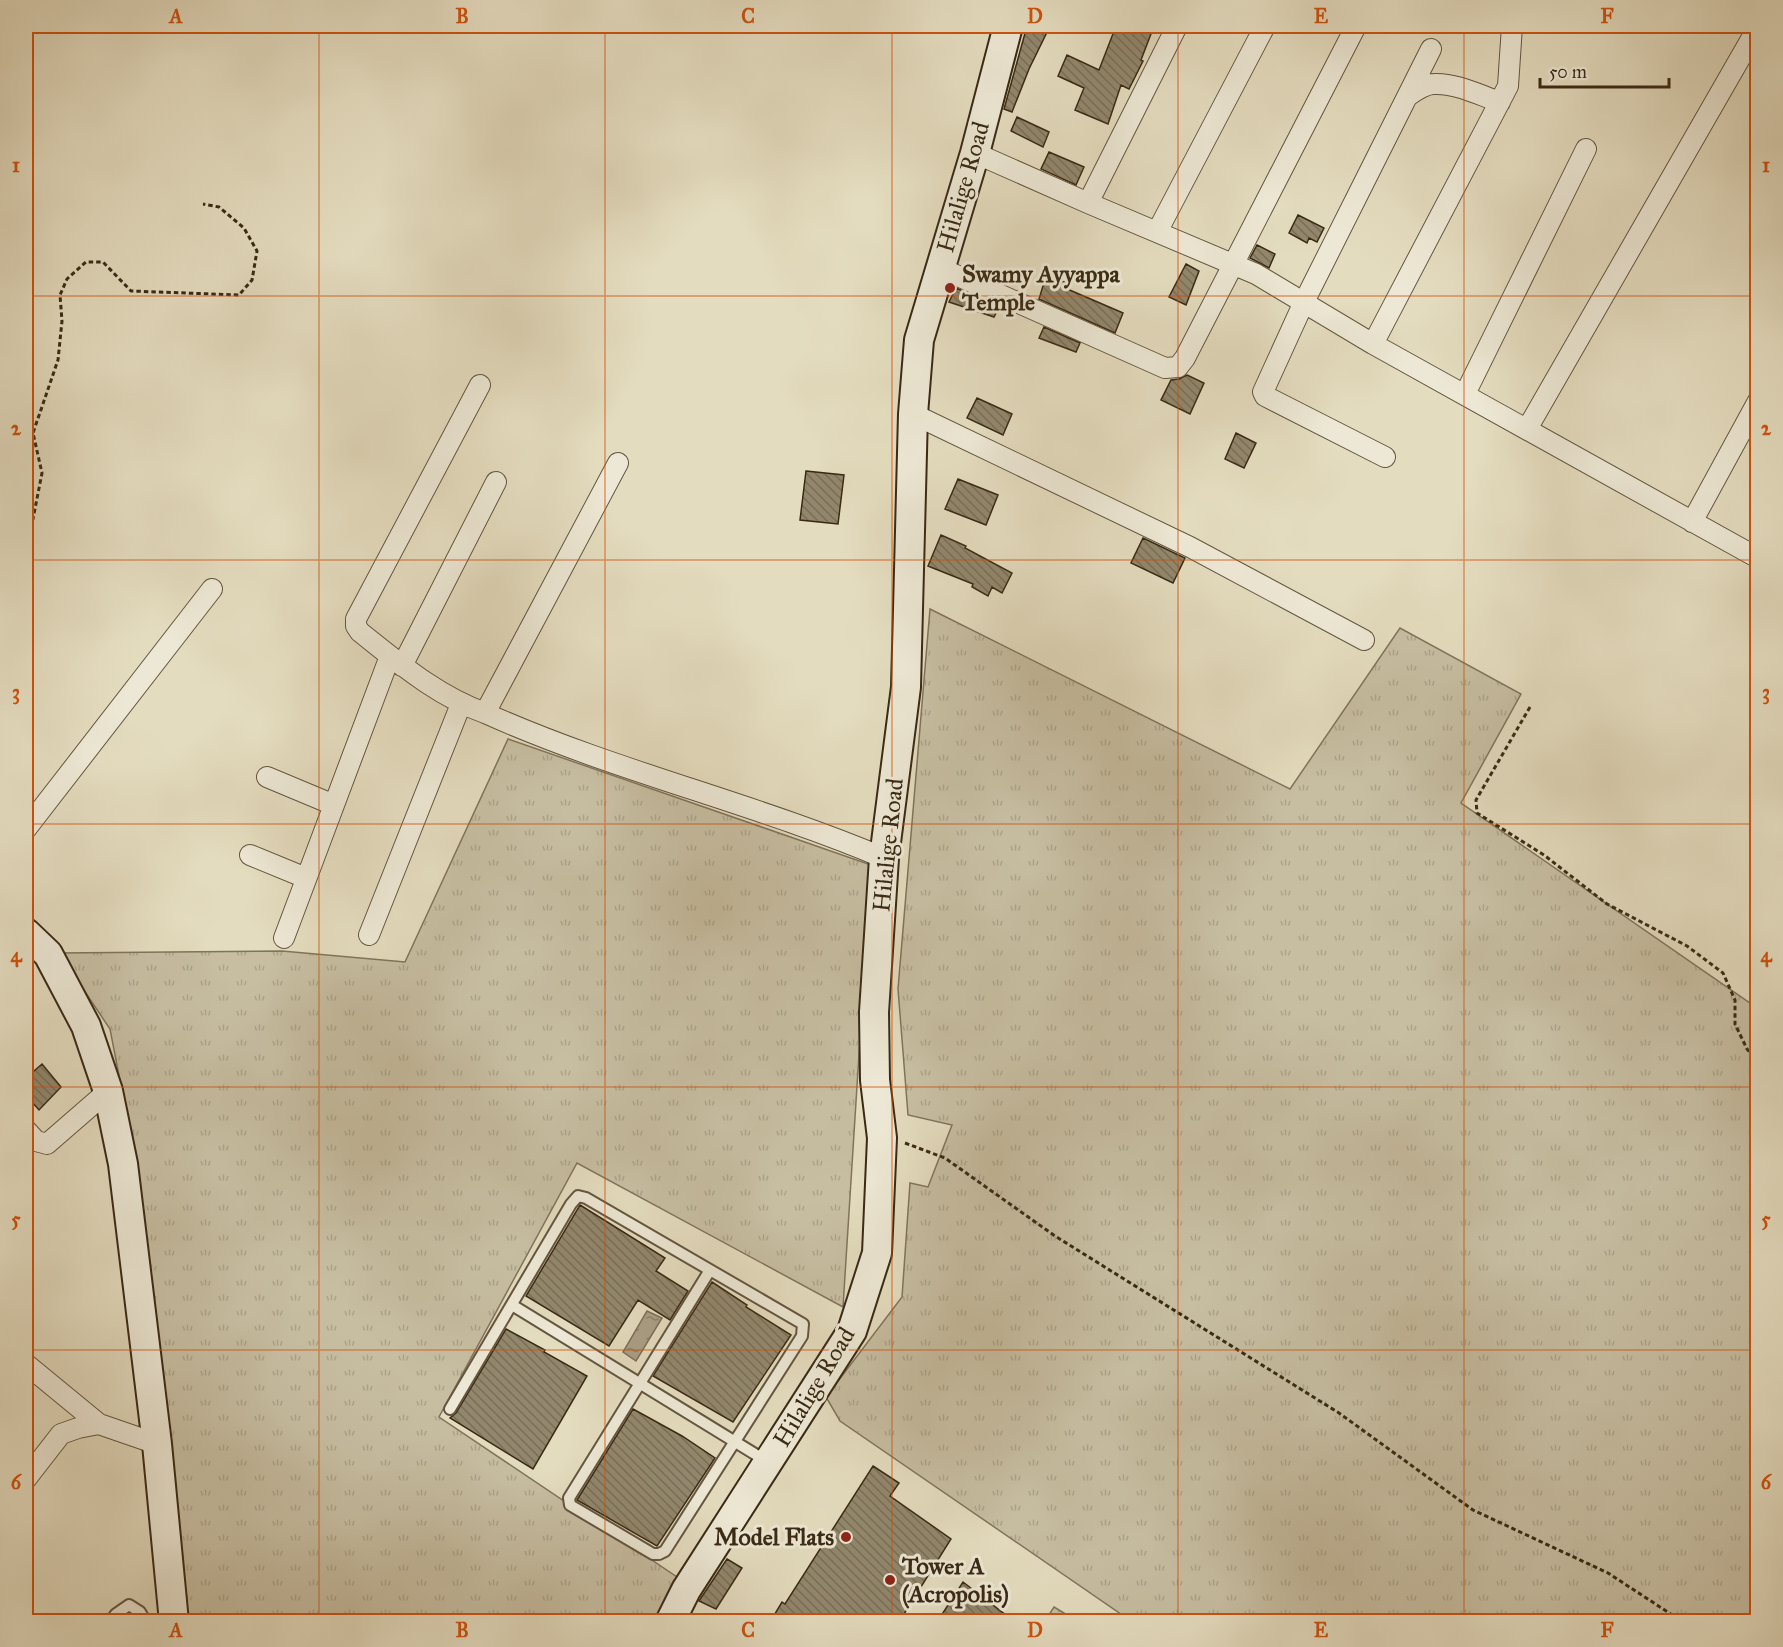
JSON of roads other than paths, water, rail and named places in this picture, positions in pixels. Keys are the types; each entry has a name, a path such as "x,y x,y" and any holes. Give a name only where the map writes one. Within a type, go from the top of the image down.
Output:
{"street":[{"name":"Hilalige Road","path":"670,1622 686,1590 852,1331 877,1253 882,1138 875,1080 874,1012 884,858 906,687 913,414 919,340 975,153 1008,26"},
{"path":"1088,203 1177,26"},
{"path":"1157,232 1265,26"},
{"path":"940,268 1165,368 1178,367 1185,358 1356,26"},
{"path":"1373,344 1508,86 1512,26"},
{"path":"1527,429 1758,27"},
{"path":"1385,457 1265,396 1264,386 1431,49"},
{"path":"1408,96 1419,88 1432,84 1454,87 1500,102"},
{"path":"1465,394 1586,149"},
{"path":"975,153 1256,274 1373,344 1758,558"},
{"path":"480,385 356,619 356,626 360,632 396,661 461,704 539,737 836,838 884,858"},
{"path":"1692,522 1758,401"},
{"path":"913,414 1190,547 1364,640"},
{"path":"485,713 618,463"},
{"path":"284,938 334,805 396,661 496,482"},
{"path":"26,829 212,589"},
{"path":"369,935 461,704"},
{"path":"267,777 334,805"},
{"path":"250,855 306,878"},
{"path":"26,933 48,954 86,1026 108,1091 123,1164 157,1444 174,1622"},
{"path":"26,1130 36,1141 47,1144 108,1091"},
{"path":"26,1364 99,1424 157,1444"},
{"path":"26,1479 60,1434 99,1424"}],"lane":[{"path":"450,1409 578,1197 586,1198 710,1270 803,1324 802,1336 665,1551 653,1554 570,1505 569,1498 710,1270"},
{"path":"512,1305 768,1462"},
{"path":"111,1622 116,1614 129,1605 140,1612 146,1622"}],"water":[{"path":"647,1311 662,1318 636,1361 623,1352"}],"place":[{"name":"Swamy Ayyappa Temple","path":"950,288"},
{"name":"Model Flats","path":"846,1537"},
{"name":"Tower A (Acropolis)","path":"890,1580"}]}
